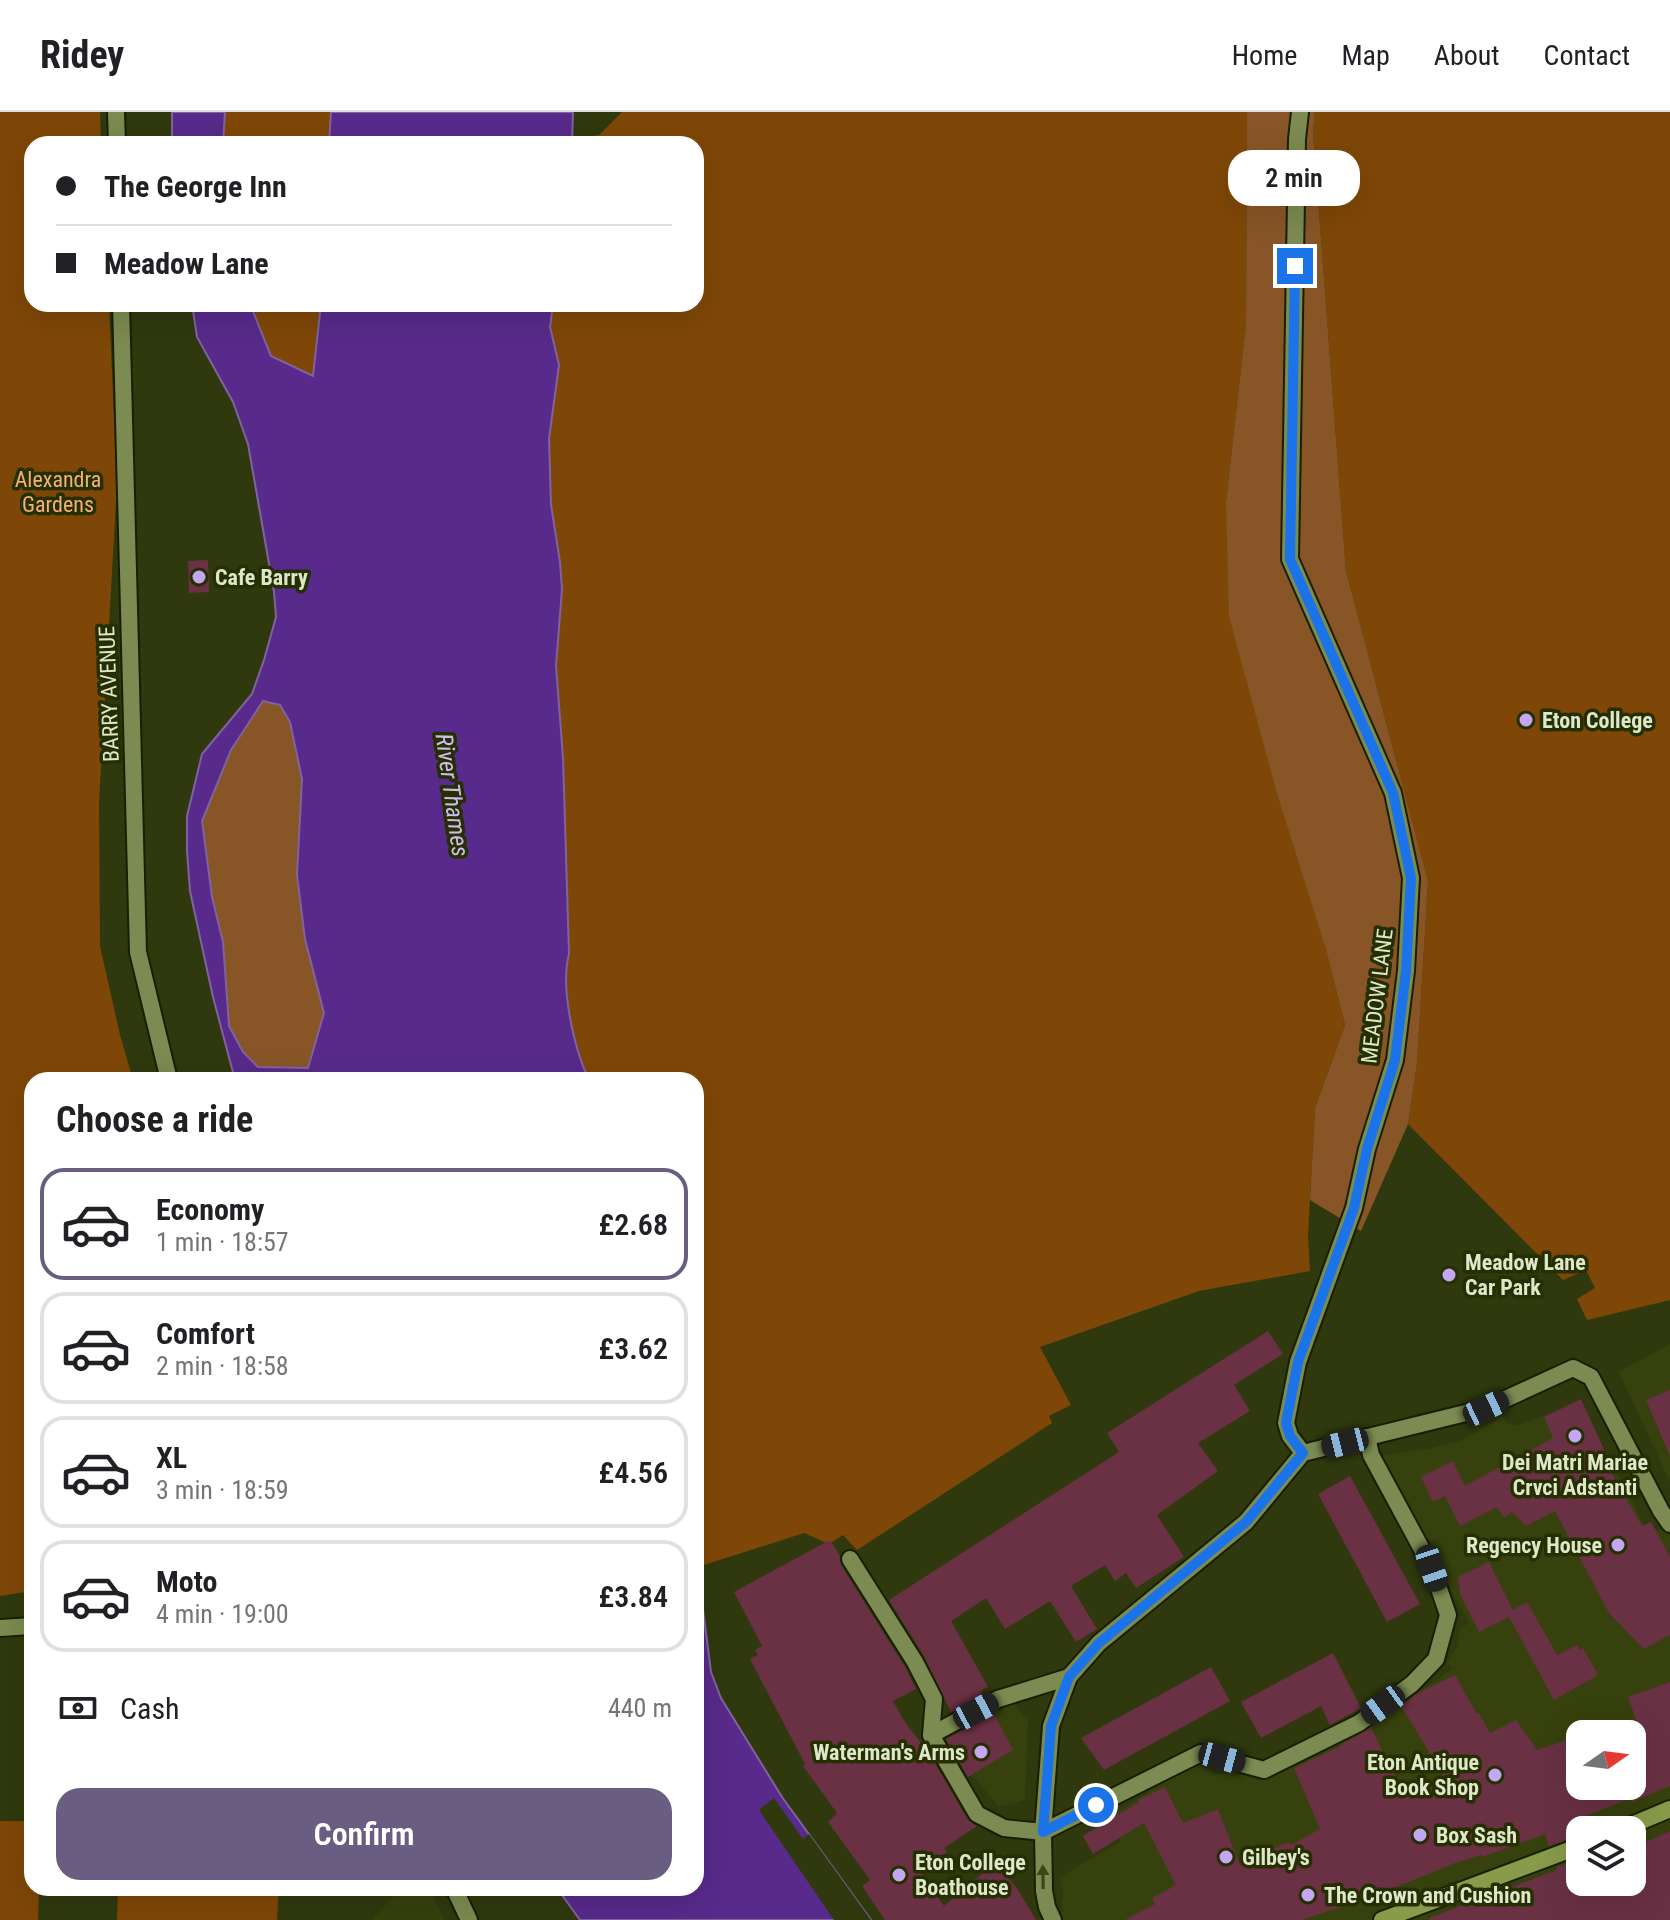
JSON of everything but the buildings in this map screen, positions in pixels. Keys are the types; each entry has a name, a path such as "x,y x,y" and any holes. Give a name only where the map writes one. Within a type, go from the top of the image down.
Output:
{"main road":[{"path":"1646,1819 1670,1809"},
{"path":"1382,1920 1566,1851"}],"street":[{"path":"116,112 117,136"},
{"name":"MEADOW LANE","path":"1300,112 1290,559 1393,793 1411,878 1406,971 1395,1060 1367,1149 1354,1208 1298,1362 1286,1423 1290,1436 1303,1453"},
{"name":"BARRY AVENUE","path":"121,312 138,952 167,1072"},
{"path":"1053,1920 1044,1891 1043,1832 1051,1726 1069,1677 1099,1643 1246,1522 1303,1453 1486,1408 1573,1368 1591,1377 1670,1524"},
{"path":"850,1559 915,1662 934,1699 931,1735 977,1814 1004,1828 1043,1832 1201,1753 1264,1770 1359,1723 1412,1684 1436,1659 1448,1615 1432,1568 1371,1455 1367,1437"},
{"path":"0,1628 24,1626"},
{"path":"931,1735 998,1699 1069,1677"},
{"path":"458,1896 469,1920"}],"shaded area":[{"path":"1247,112 1315,112 1313,132 1346,571 1428,881 1417,1064 1408,1124 1361,1231 1310,1200 1315,1108 1345,1025 1229,616 1226,502 1246,324"},
{"path":"262,701 280,705 290,722 302,779 297,875 305,939 324,1013 308,1068 258,1067 243,1052 229,1026 223,943 212,897 202,821 231,750"},
{"path":"1670,1344 1670,1482 1619,1372"},
{"path":"1579,1402 1649,1533 1670,1526 1670,1897 1637,1920 1061,1920 1063,1892 1060,1877 1121,1841 1108,1818 1195,1762 1215,1775 1285,1767 1367,1727 1452,1669 1448,1661 1458,1646 1459,1629 1469,1623 1378,1456 1462,1440 1503,1417 1508,1424 1519,1425"},
{"path":"1013,1703 1028,1721 1025,1800 999,1807 968,1770 954,1738"},
{"path":"394,1896 433,1896 445,1920 372,1920"}],"green space":[{"name":"Alexandra Gardens","path":"0,112 100,112 101,136 24,136 24,312 109,312 117,483 99,803 100,946 131,1072 24,1072 24,1592 0,1596"},
{"path":"225,112 331,112 330,136 224,136"},
{"path":"622,112 1247,112 1246,324 1226,502 1345,1025 1315,1108 1308,1235 1310,1271 1199,1291 1040,1347 1071,1405 1049,1416 1052,1423 857,1550 843,1535 829,1544 804,1533 704,1565 704,1072 586,1072 570,1018 566,983 569,954 563,758 556,666 562,589 551,505 549,439 552,312 704,312 704,136 593,136 599,135"},
{"name":"Eton College","path":"1315,112 1670,112 1670,1300 1587,1320 1577,1299 1595,1288 1586,1270 1563,1280 1408,1124 1417,1064 1428,881 1346,571 1313,132"},
{"path":"253,312 320,312 314,376 271,356"},
{"path":"0,1821 24,1821 24,1896 39,1896 38,1920 0,1920"},
{"path":"118,1896 278,1896 277,1920 117,1920"}],"water":[{"path":"172,112 225,112 224,136 172,136"},
{"path":"331,112 573,112 572,136 330,136"},
{"name":"River Thames","path":"193,312 253,312 271,356 313,376 320,312 552,312 550,327 559,365 549,439 551,505 562,589 556,666 563,758 569,954 566,983 574,1035 586,1072 233,1072 190,891 187,816 202,754 252,694 276,617 248,444 233,402 197,337","holes":["263,701 280,705 290,722 302,779 297,875 305,939 324,1013 308,1068 258,1067 243,1052 229,1026 223,942 212,897 202,821 231,750"]},
{"path":"704,1617 711,1672 721,1698 782,1797 871,1920 580,1920 563,1896 704,1896"}],"pier":[{"path":"774,1798 803,1839 809,1834 871,1920 834,1920 759,1810"}],"place":[{"name":"Cafe Barry","path":"199,577"},
{"name":"Eton College","path":"1526,720"},
{"name":"Meadow Lane Car Park","path":"1449,1275"},
{"name":"Dei Matri Mariae Crvci Adstanti","path":"1575,1436"},
{"name":"Regency House","path":"1618,1545"},
{"name":"Waterman's Arms","path":"981,1752"},
{"name":"Eton Antique Book Shop","path":"1495,1775"},
{"name":"Box Sash","path":"1420,1835"},
{"name":"Gilbey's","path":"1226,1857"},
{"name":"Eton College Boathouse","path":"899,1875"},
{"name":"The Crown and Cushion","path":"1308,1895"}],"route":[{"path":"1096,1805 1043,1832 1051,1726 1069,1677 1099,1643 1246,1522 1303,1453 1290,1436 1286,1423 1298,1362 1354,1208 1367,1149 1395,1060 1406,971 1411,878 1393,793 1290,559 1295,266"}]}
